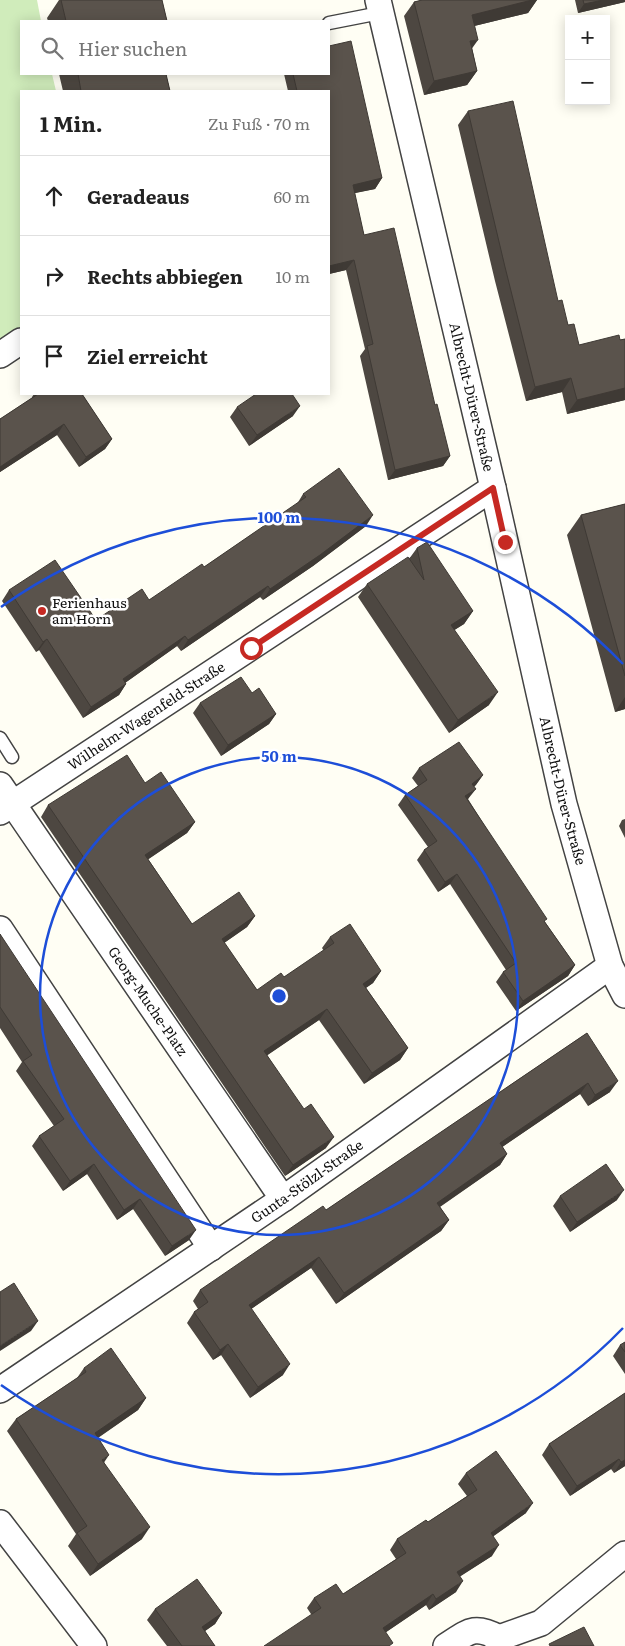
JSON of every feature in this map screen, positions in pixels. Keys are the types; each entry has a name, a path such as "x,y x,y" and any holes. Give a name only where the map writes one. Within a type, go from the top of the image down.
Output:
{"street":[{"name":"Albrecht-Dürer-Straße","path":"379,7 493,488 564,804 610,966 625,995"},
{"path":"0,355 20,342"},
{"name":"Wilhelm-Wagenfeld-Straße","path":"4,801 493,488"},
{"name":"Georg-Muche-Platz","path":"4,801 283,1199"},
{"path":"0,929 211,1248"},
{"name":"Gunta-Stölzl-Straße","path":"0,1390 283,1199 610,966"},
{"path":"0,1523 94,1646"},
{"path":"446,1646 471,1630 487,1631 499,1642 541,1623 625,1554"}],"lane":[{"path":"330,23 379,7"},
{"path":"0,738 12,757"}],"green space":[{"path":"0,0 37,0 41,20 20,20 20,75 52,75 56,90 20,90 20,342 0,355"}],"building":[{"path":"61,0 162,0 167,20 66,20"},
{"path":"422,0 532,0 472,15 478,40 470,41 477,71 434,81 414,2"},
{"path":"583,0 603,0 584,4"},
{"path":"351,41 382,178 353,185 364,235 394,228 435,405 437,404 450,456 395,470 367,346 373,344 354,260 330,266 330,90 297,90 293,75 330,75 330,46"},
{"path":"78,75 166,75 170,90 81,90"},
{"path":"513,101 558,301 562,300 568,325 574,324 579,345 619,335 620,340 625,339 625,388 577,400 571,378 535,387 468,111"},
{"path":"36,395 83,395 112,439 86,457 64,424 0,467 0,419"},
{"path":"255,395 293,395 300,406 257,435 237,407"},
{"path":"339,468 373,515 320,555 270,589 268,586 188,640 185,636 123,679 126,684 91,707 47,639 43,642 9,590 55,560 96,620 142,589 149,600 202,564 204,567 306,497 303,494"},
{"path":"625,504 625,676 581,515"},
{"path":"427,542 473,611 451,625 498,692 458,720 367,584 408,557 424,580 417,548"},
{"path":"241,677 252,693 259,688 276,714 228,745 200,703"},
{"path":"459,742 483,775 472,784 476,789 465,796 547,919 544,921 575,965 523,1001 503,972 516,963 457,874 445,882 424,850 437,841 405,795 427,780 419,768"},
{"path":"127,755 145,783 161,772 195,822 145,855 192,924 239,892 255,916 222,939 257,990 281,973 284,977 334,943 330,937 350,924 381,971 363,984 408,1048 372,1073 327,1009 264,1051 304,1109 311,1104 334,1137 293,1165 48,805"},
{"path":"0,934 196,1230 172,1246 140,1199 124,1210 94,1164 70,1181 39,1136 64,1119 23,1061 32,1055 0,1007"},
{"path":"587,1033 618,1081 595,1095 588,1083 500,1143 507,1154 437,1203 449,1220 344,1293 319,1257 249,1305 290,1364 258,1387 228,1344 220,1350 194,1312 208,1302 200,1290 323,1206 326,1210"},
{"path":"606,1164 624,1190 577,1222 560,1196"},
{"path":"14,1283 38,1321 0,1346 0,1292"},
{"path":"625,1342 625,1352 620,1345"},
{"path":"111,1348 146,1398 95,1433 109,1455 102,1460 150,1527 98,1564 77,1533 87,1526 16,1419 86,1372 84,1368"},
{"path":"625,1393 625,1460 621,1462 619,1459 577,1486 549,1444"},
{"path":"496,1451 533,1503 491,1533 499,1545 457,1572 463,1581 436,1599 433,1594 383,1628 393,1643 389,1646 264,1646 321,1608 314,1598 336,1584 343,1594 406,1553 397,1539 426,1520 428,1522 477,1490 466,1473"},
{"path":"197,1579 222,1613 202,1627 215,1646 182,1646 155,1609"},
{"path":"584,1627 594,1646 550,1646 549,1644"}],"place":[{"name":"Ferienhaus am Horn","path":"42,611"}],"route":[{"path":"251,648 493,488 505,542"}]}
